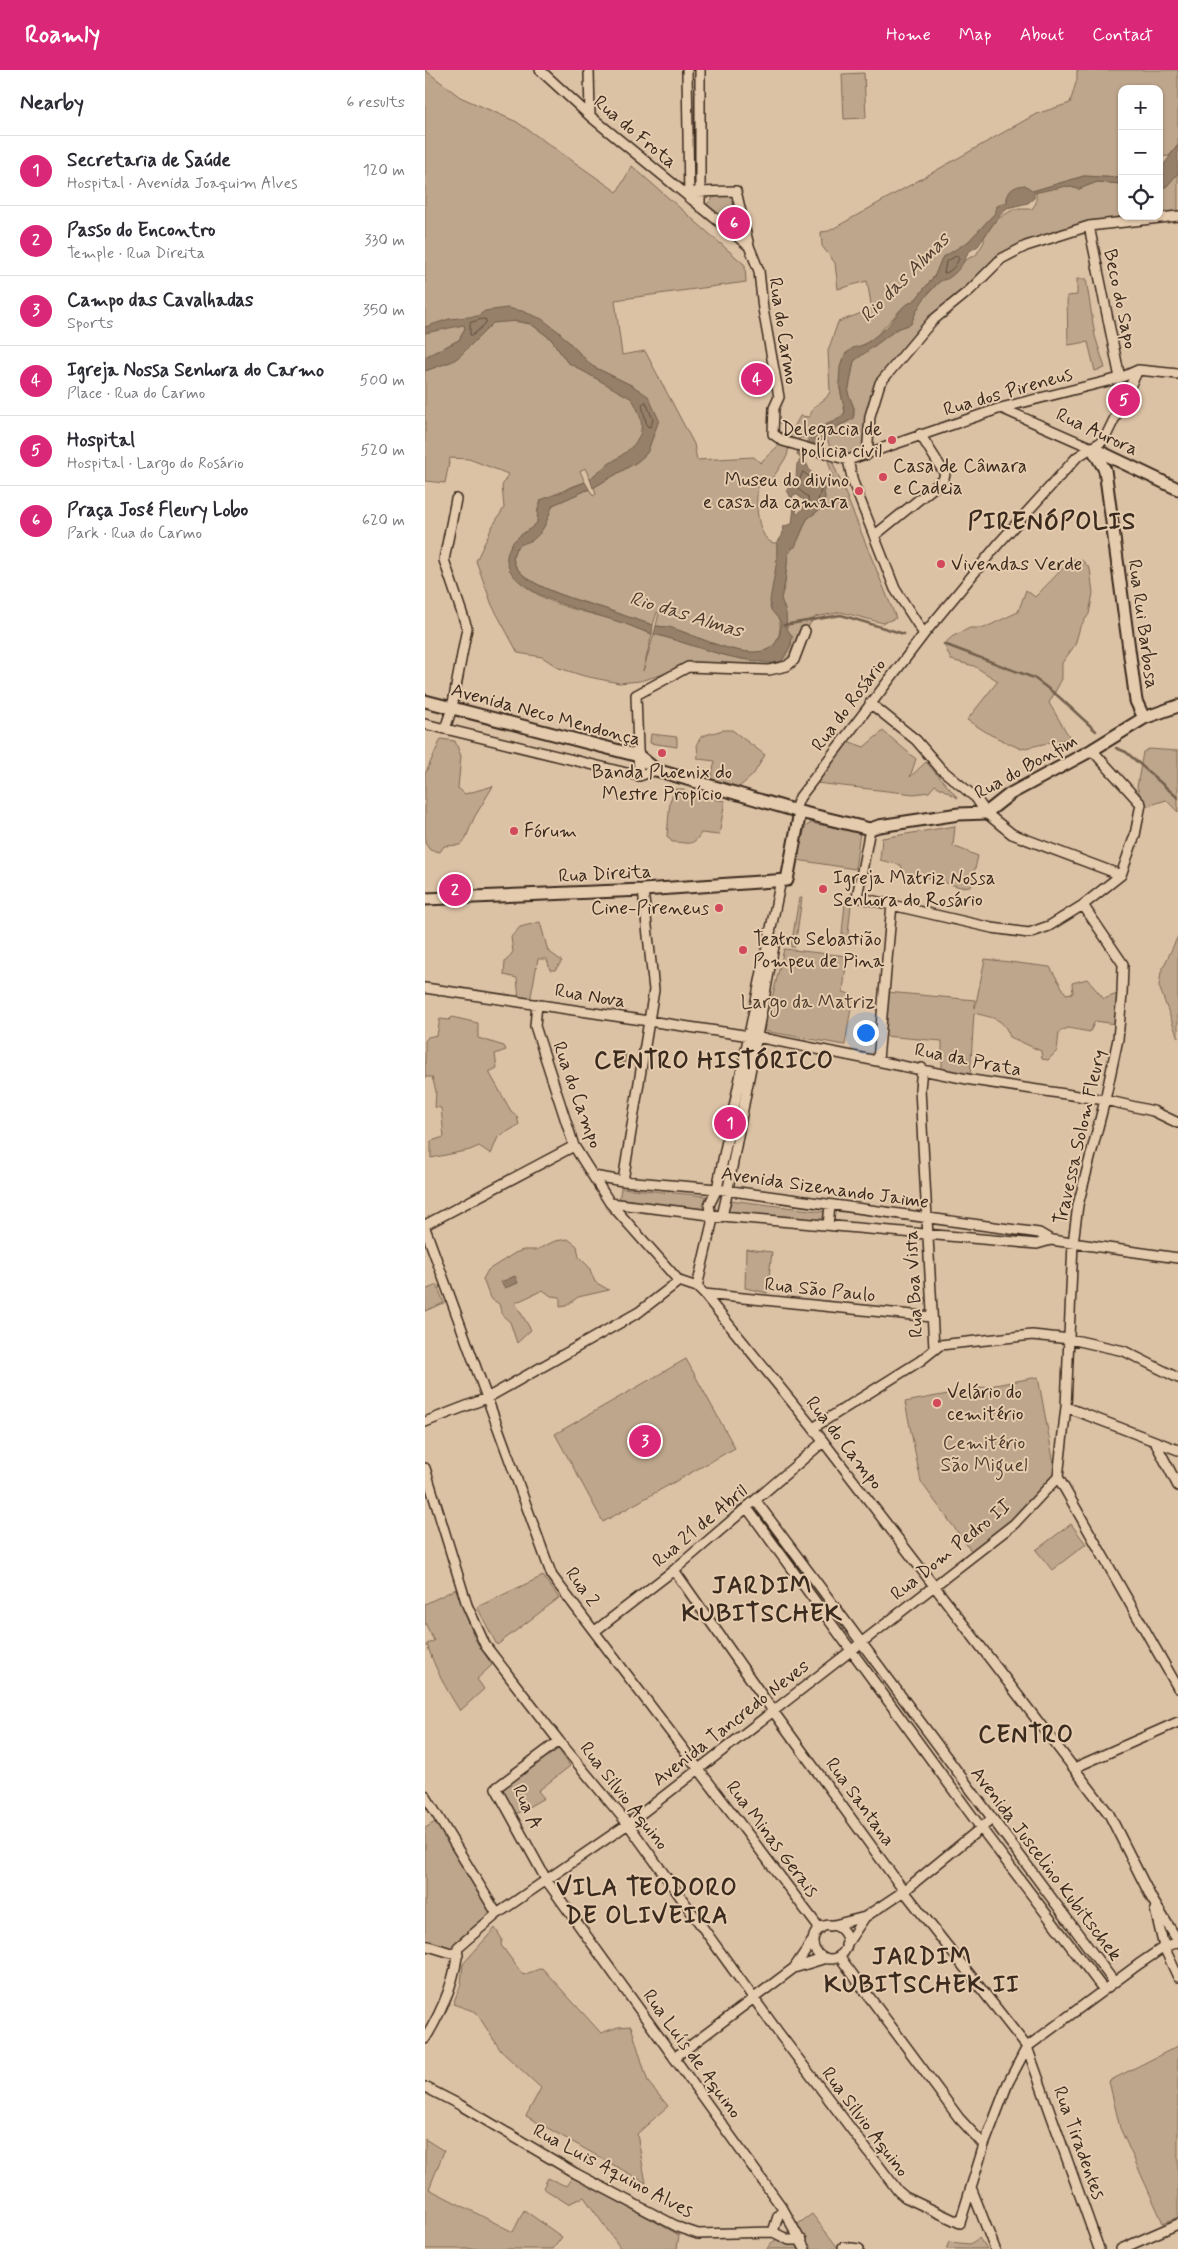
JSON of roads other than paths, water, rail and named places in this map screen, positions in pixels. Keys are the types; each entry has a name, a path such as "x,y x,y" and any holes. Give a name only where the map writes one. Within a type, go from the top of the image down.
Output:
{"main road":[{"name":"Rua Aurora","path":"1092,448 1178,489"},
{"name":"Rua Rui Barbosa","path":"1092,448 1105,470 1136,700 1144,718"},
{"path":"1105,470 1114,462 1126,465"},
{"name":"Avenida Neco Mendonça","path":"425,701 639,756 656,770"},
{"name":"Rua do Bonfim","path":"656,770 797,812 870,829 959,814 986,814 1011,794 1092,750 1144,718 1178,706"},
{"path":"784,880 797,812"},
{"name":"Rua Direita","path":"425,899 643,890 784,880"}],"street":[{"name":"Rua do Frota","path":"539,70 590,116 689,195"},
{"path":"589,70 590,116"},
{"path":"687,70 689,195 736,191 749,246"},
{"path":"700,70 700,207"},
{"name":"Rua do Carmo","path":"689,195 700,207 749,246 759,271 763,309 779,397 774,408 773,434 783,441 849,460"},
{"path":"867,455 870,416 880,383 932,321 970,290 1001,259 1026,246 1089,226 1178,216"},
{"name":"Beco do Sapo","path":"1089,226 1120,378"},
{"name":"Rua dos Pireneus","path":"849,460 920,434 1001,408 1120,378 1138,370 1178,374"},
{"name":"Rua do Rosário","path":"797,812 800,797 871,702 999,543 1077,457 1104,440 1138,370"},
{"name":"Rua Aurora","path":"1001,408 1092,448"},
{"path":"874,536 943,480 945,474 920,434"},
{"path":"849,460 853,482 895,589 924,634"},
{"path":"445,729 452,708 467,628 445,560 456,499"},
{"path":"639,776 635,695 688,667 769,670 787,666 794,660 805,631"},
{"path":"871,702 916,740 941,768 975,798 986,814 1012,834 1121,875"},
{"name":"Avenida Neco Mendonça","path":"425,724 639,776 656,770"},
{"path":"870,829 857,897 992,928 1029,933 1049,926 1083,905 1121,875 1135,835 1141,804 1092,750"},
{"path":"722,1216 721,1190 784,880"},
{"path":"623,1181 647,1022 654,990 643,890"},
{"path":"878,1060 892,904"},
{"name":"Travessa Solom Fleury","path":"1058,1477 1066,1407 1073,1243 1078,1205 1105,1100 1120,1024 1123,964 1083,905"},
{"name":"Rua Nova","path":"425,988 753,1036"},
{"name":"Rua do Campo","path":"537,1004 535,1026 574,1146 610,1203 679,1280 697,1287 704,1294 813,1428 1109,1814 1152,1899"},
{"name":"Rua da Prata","path":"753,1036 922,1068 972,1080 1105,1100 1153,1110 1178,1123"},
{"name":"Rua Boa Vista","path":"922,1068 920,1089 934,1348"},
{"path":"425,1226 574,1146"},
{"name":"Avenida Sizenando Jaime","path":"593,1176 623,1181 721,1190 1039,1233 1051,1240 1178,1258"},
{"path":"697,1287 711,1219 709,1205 721,1190"},
{"name":"Avenida Sizenando Jaime","path":"610,1203 711,1219 722,1216 1037,1244 1051,1240"},
{"path":"828,1225 830,1206"},
{"name":"Rua 2","path":"425,1226 552,1576 698,1769"},
{"path":"425,1422 487,1398 639,1312 679,1280"},
{"name":"Rua São Paulo","path":"704,1294 932,1318"},
{"path":"813,1428 920,1361 940,1345 1032,1335 1070,1339 1123,1351 1178,1378"},
{"path":"1066,1407 1178,1450"},
{"name":"Rua 21 de Abril","path":"595,1631 674,1570 823,1442"},
{"path":"1155,1442 1178,1486"},
{"name":"Rua Silvio Aquino","path":"425,1468 467,1605 485,1645 559,1742 628,1824 753,1998 897,2191 905,2197 960,2224 972,2190"},
{"path":"1058,1477 1178,1688"},
{"name":"Rua Dom Pedro II","path":"860,1642 1014,1524 1058,1477"},
{"name":"Avenida Juscelino Kubitschek","path":"756,1501 1114,1982"},
{"name":"Avenida Juscelino Kubitschek","path":"747,1508 981,1828 1104,1990"},
{"name":"Rua Santana","path":"674,1570 905,1891 1027,2047"},
{"name":"Avenida Tancredo Neves","path":"457,1954 458,1947 497,1914 628,1824 860,1642"},
{"path":"1074,1768 1178,1722"},
{"name":"Rua A","path":"547,1881 496,1788 559,1742"},
{"name":"Rua Minas Gerais","path":"698,1769 820,1929"},
{"path":"425,1794 497,1914"},
{"path":"794,1968 820,1929 865,1917 905,1891 992,1819"},
{"path":"1025,1885 1035,1877"},
{"name":"Rua Luís de Aquino","path":"547,1881 783,2209 802,2240 805,2249"},
{"path":"995,2249 972,2190 984,2145 1008,2083 1027,2047 1164,1947 1178,1942 1152,1899"},
{"path":"1152,1899 1164,1947 1178,1977"},
{"path":"674,2058 794,1968 839,1956 865,1917"},
{"path":"830,1926 843,1932 846,1945"},
{"path":"813,1940 816,1952 826,1958"},
{"path":"425,1945 457,1954 452,1982 438,2018 425,2039"},
{"path":"839,1956 959,2118 984,2145"},
{"name":"Rua Tiradentes","path":"1027,2047 1099,2249"},
{"name":"Rua Luis Aquino Alves","path":"425,2087 460,2105 575,2173 680,2228 698,2234 773,2232"},
{"path":"783,2209 778,2216 773,2232 789,2240 802,2240"},
{"path":"1121,2249 1178,2224"},
{"path":"843,2247 859,2249"}],"water":[{"path":"1178,145 1178,173 1167,186 1163,188 1163,166"},
{"path":"1084,176 1118,178 1118,184 1097,182 1079,189 1066,186 1034,193 1034,198 1028,203 1007,208 978,246 968,252 956,272 949,278 939,282 930,291 919,306 911,324 897,329 854,361 848,393 854,408 853,419 836,427 825,440 810,446 805,443 820,429 843,416 845,412 839,384 840,367 845,354 853,348 866,344 887,327 903,307 916,299 935,275 942,258 969,241 995,213 997,206 1007,202 1008,194 1012,189 1025,185 1033,191"},
{"path":"507,308 522,311 542,319 559,332 592,366 633,386 648,396 659,420 647,453 637,462 593,488 590,479 632,447 638,438 641,428 640,415 632,399 567,362 551,339 531,324 518,321 493,323 453,361 425,371 425,357 459,340 465,328 464,325 425,333 425,327 449,319 478,316 485,311"},
{"path":"798,450 807,452 804,458 810,471 823,483 825,498 819,510 807,519 795,547 790,549 788,555 785,583 781,598 786,613 787,629 792,636 791,645 782,661 769,663 742,659 654,634 656,626 669,627 717,645 753,652 768,649 778,640 781,622 771,610 770,600 777,561 777,543 782,536 784,526 792,524 794,507 797,504 796,514 798,514 804,507 804,500 796,494 792,496 796,501 792,500 787,490 796,480 797,464 801,459 797,454"},
{"path":"585,482 589,489 553,505 544,527 538,535 516,549 514,564 521,574 549,590 653,625 652,634 564,605 526,586 513,575 507,561 511,545 537,523 541,500"},
{"path":"619,1053 626,1054 625,1060 632,1061 631,1066 617,1063"},
{"path":"515,1276 518,1283 505,1288 501,1282"}],"waterway":[{"path":"784,625 841,615 904,634"},
{"path":"944,644 1034,678 1058,696 1096,731"},
{"path":"1116,748 1126,752 1178,798"}],"place":[{"name":"Praça José Fleury Lobo","path":"734,223"},
{"name":"Igreja Nossa Senhora do Carmo","path":"757,379"},
{"name":"Hospital","path":"1124,400"},
{"name":"Delegacia de polícia civil","path":"892,440"},
{"name":"Casa de Câmara e Cadeia","path":"883,477"},
{"name":"Museu do divino e casa da camara","path":"859,491"},
{"name":"Vivendas Verde","path":"941,564"},
{"name":"Banda Phoenix do Mestre Propício","path":"662,753"},
{"name":"Fórum","path":"514,831"},
{"name":"Igreja Matriz Nossa Senhora do Rosário","path":"823,889"},
{"name":"Passo do Encontro","path":"455,890"},
{"name":"Cine-Pireneus","path":"719,908"},
{"name":"Teatro Sebastião Pompeu de Pina","path":"743,950"},
{"name":"Secretaria de Saúde","path":"730,1123"},
{"name":"Velário do cemitério","path":"937,1403"},
{"name":"Campo das Cavalhadas","path":"645,1441"}],"district":[{"name":"PIRENÓPOLIS","path":"1052,522"},
{"name":"CENTRO HISTÓRICO","path":"714,1061"},
{"name":"JARDIM KUBITSCHEK","path":"762,1600"},
{"name":"CENTRO","path":"1026,1735"},
{"name":"VILA TEODORO DE OLIVEIRA","path":"647,1902"},
{"name":"JARDIM KUBITSCHEK II","path":"922,1971"}],"water label":[{"name":"Rio das Almas","path":"905,278"},
{"name":"Rio das Almas","path":"686,615"}],"park label":[{"name":"Largo da Matriz","path":"808,1002"},
{"name":"Cemitério São Miguel","path":"984,1454"}]}
